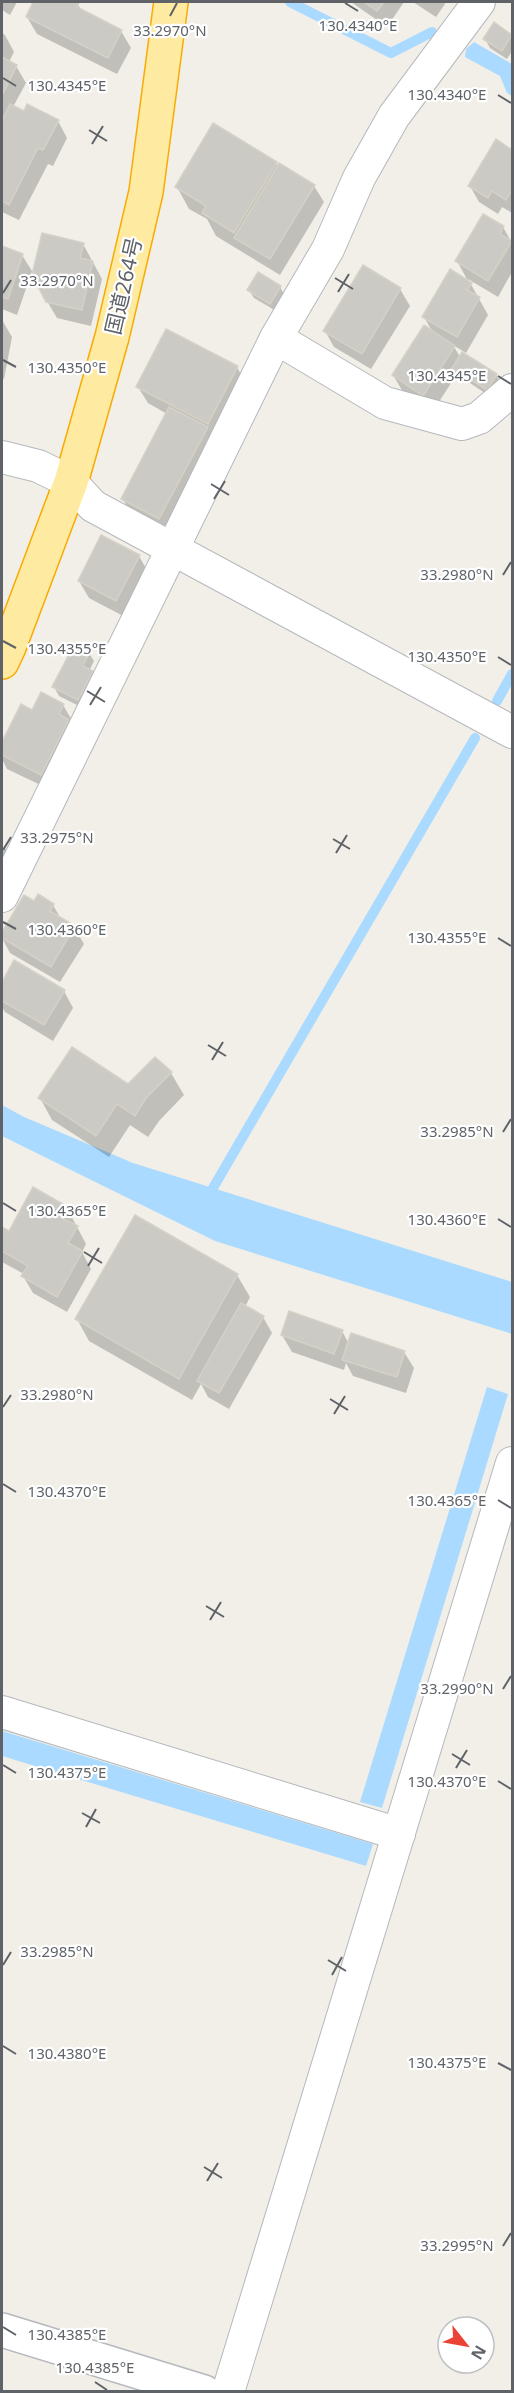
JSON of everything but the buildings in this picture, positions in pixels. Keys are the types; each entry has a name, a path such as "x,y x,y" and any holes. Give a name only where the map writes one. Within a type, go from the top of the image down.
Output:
{"highway":[{"name":"国道264号","path":"2,662 71,482 112,338 146,192 171,2"}],"street":[{"path":"2,896 276,338 328,249 359,178 394,116 479,2"},
{"path":"276,338 385,403 462,424 479,418 513,390"},
{"path":"2,457 38,466 71,482 93,506 513,732"},
{"path":"228,2391 513,1463"},
{"path":"2,1712 399,1834"},
{"path":"2,2330 204,2391"}],"water":[{"path":"474,42 512,64 512,96 507,93 500,76 465,57 466,49"},
{"path":"2,1105 24,1117 133,1163 512,1282 512,1334 215,1241 2,1136"},
{"path":"487,1387 508,1394 382,1808 360,1802"},
{"path":"2,1731 373,1844 366,1866 2,1756"}],"waterway":[{"path":"290,2 391,53 432,32"},
{"path":"497,701 512,674"},
{"path":"213,1188 475,738"}]}
